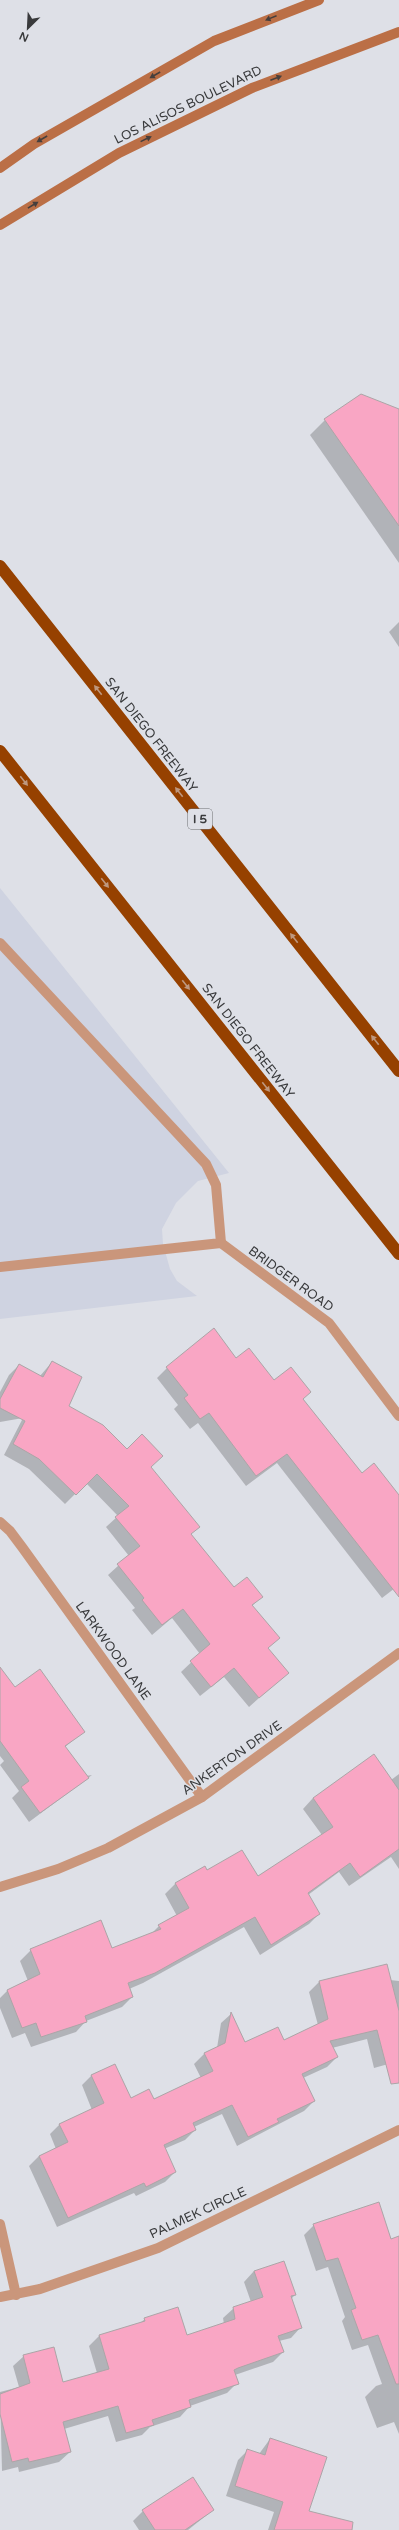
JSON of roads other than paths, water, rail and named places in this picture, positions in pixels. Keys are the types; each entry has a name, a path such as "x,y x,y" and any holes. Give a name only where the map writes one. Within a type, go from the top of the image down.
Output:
{"highway":[{"name":"SAN DIEGO FREEWAY","path":"0,566 399,1071"},
{"name":"SAN DIEGO FREEWAY","path":"0,750 399,1254"}],"main road":[{"path":"0,168 34,144 214,41 319,0"},
{"name":"LOS ALISOS BOULEVARD","path":"0,225 119,152 252,88 399,32"}],"street":[{"path":"0,943 206,1164 216,1185 221,1244 0,1266"},
{"name":"BRIDGER ROAD","path":"221,1244 329,1323 399,1416"},
{"name":"LARKWOOD LANE","path":"0,1522 10,1531 202,1797"},
{"name":"ANKERTON DRIVE","path":"0,1887 58,1869 108,1848 202,1797 399,1653"},
{"name":"PALMEK CIRCLE","path":"0,2297 40,2289 158,2248 399,2130"},
{"path":"0,2224 16,2294"}]}
